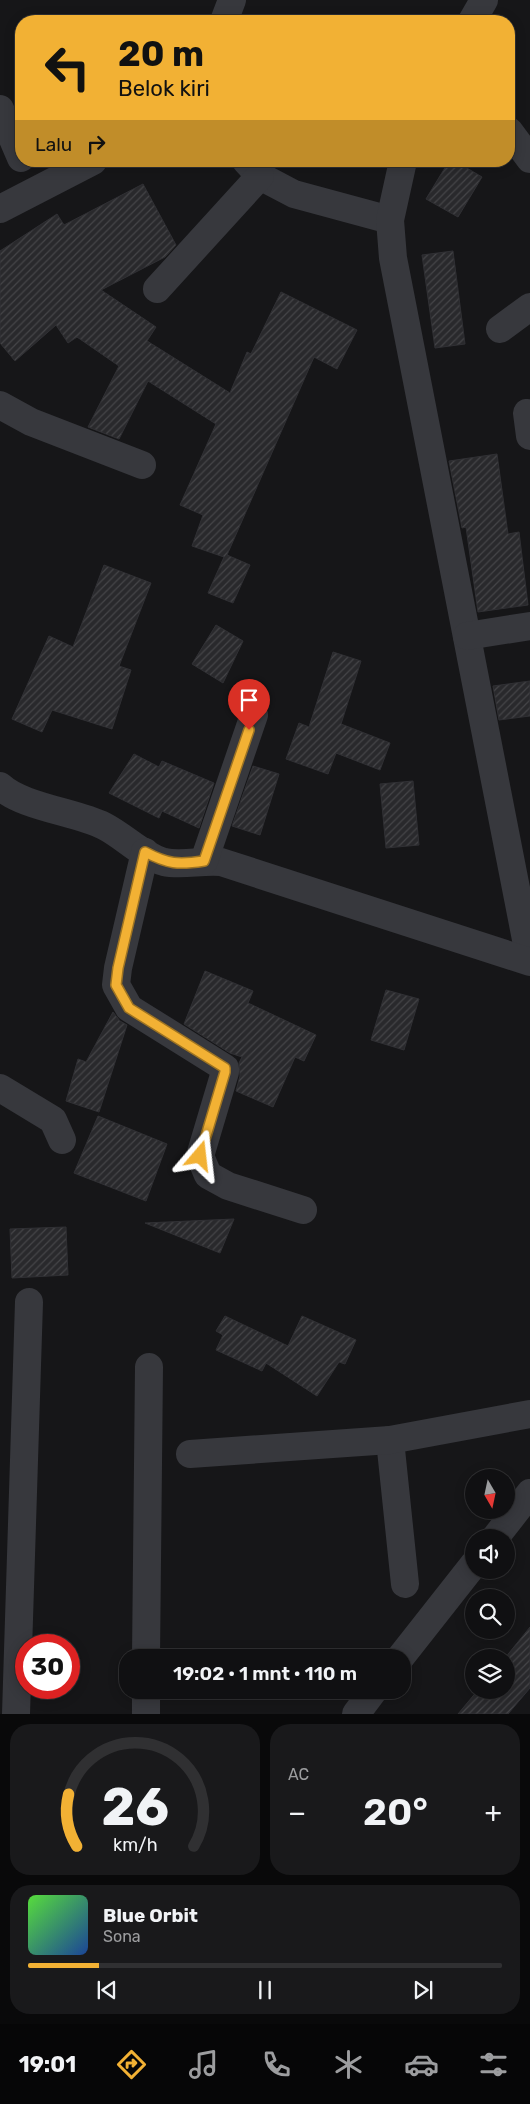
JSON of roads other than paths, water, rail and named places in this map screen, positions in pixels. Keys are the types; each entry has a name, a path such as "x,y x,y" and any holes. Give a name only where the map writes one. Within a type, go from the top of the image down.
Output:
{"street":[{"path":"226,15 232,0"},
{"path":"475,15 484,0"},
{"path":"0,109 15,144"},
{"path":"515,139 530,159"},
{"path":"25,167 34,191"},
{"path":"0,209 81,167"},
{"path":"0,786 14,796 104,826 163,862 184,864 204,861 221,862 530,961 393,258 390,220 402,167"},
{"path":"157,289 253,168 294,194 390,220"},
{"path":"500,329 530,306"},
{"path":"0,405 31,422 142,465"},
{"path":"467,636 530,626"},
{"path":"204,861 254,715"},
{"path":"145,852 118,968 116,985 119,992 129,1008 225,1068 200,1156 208,1175 228,1186 303,1210"},
{"path":"0,1088 53,1120 62,1140"},
{"path":"16,1714 29,1302"},
{"path":"146,1649 149,1367"},
{"path":"190,1454 390,1440 530,1414"},
{"path":"390,1440 405,1584"},
{"path":"502,1529 530,1493"},
{"path":"407,1649 465,1575"},
{"path":"146,1699 146,1714"},
{"path":"356,1714 367,1699"}]}
